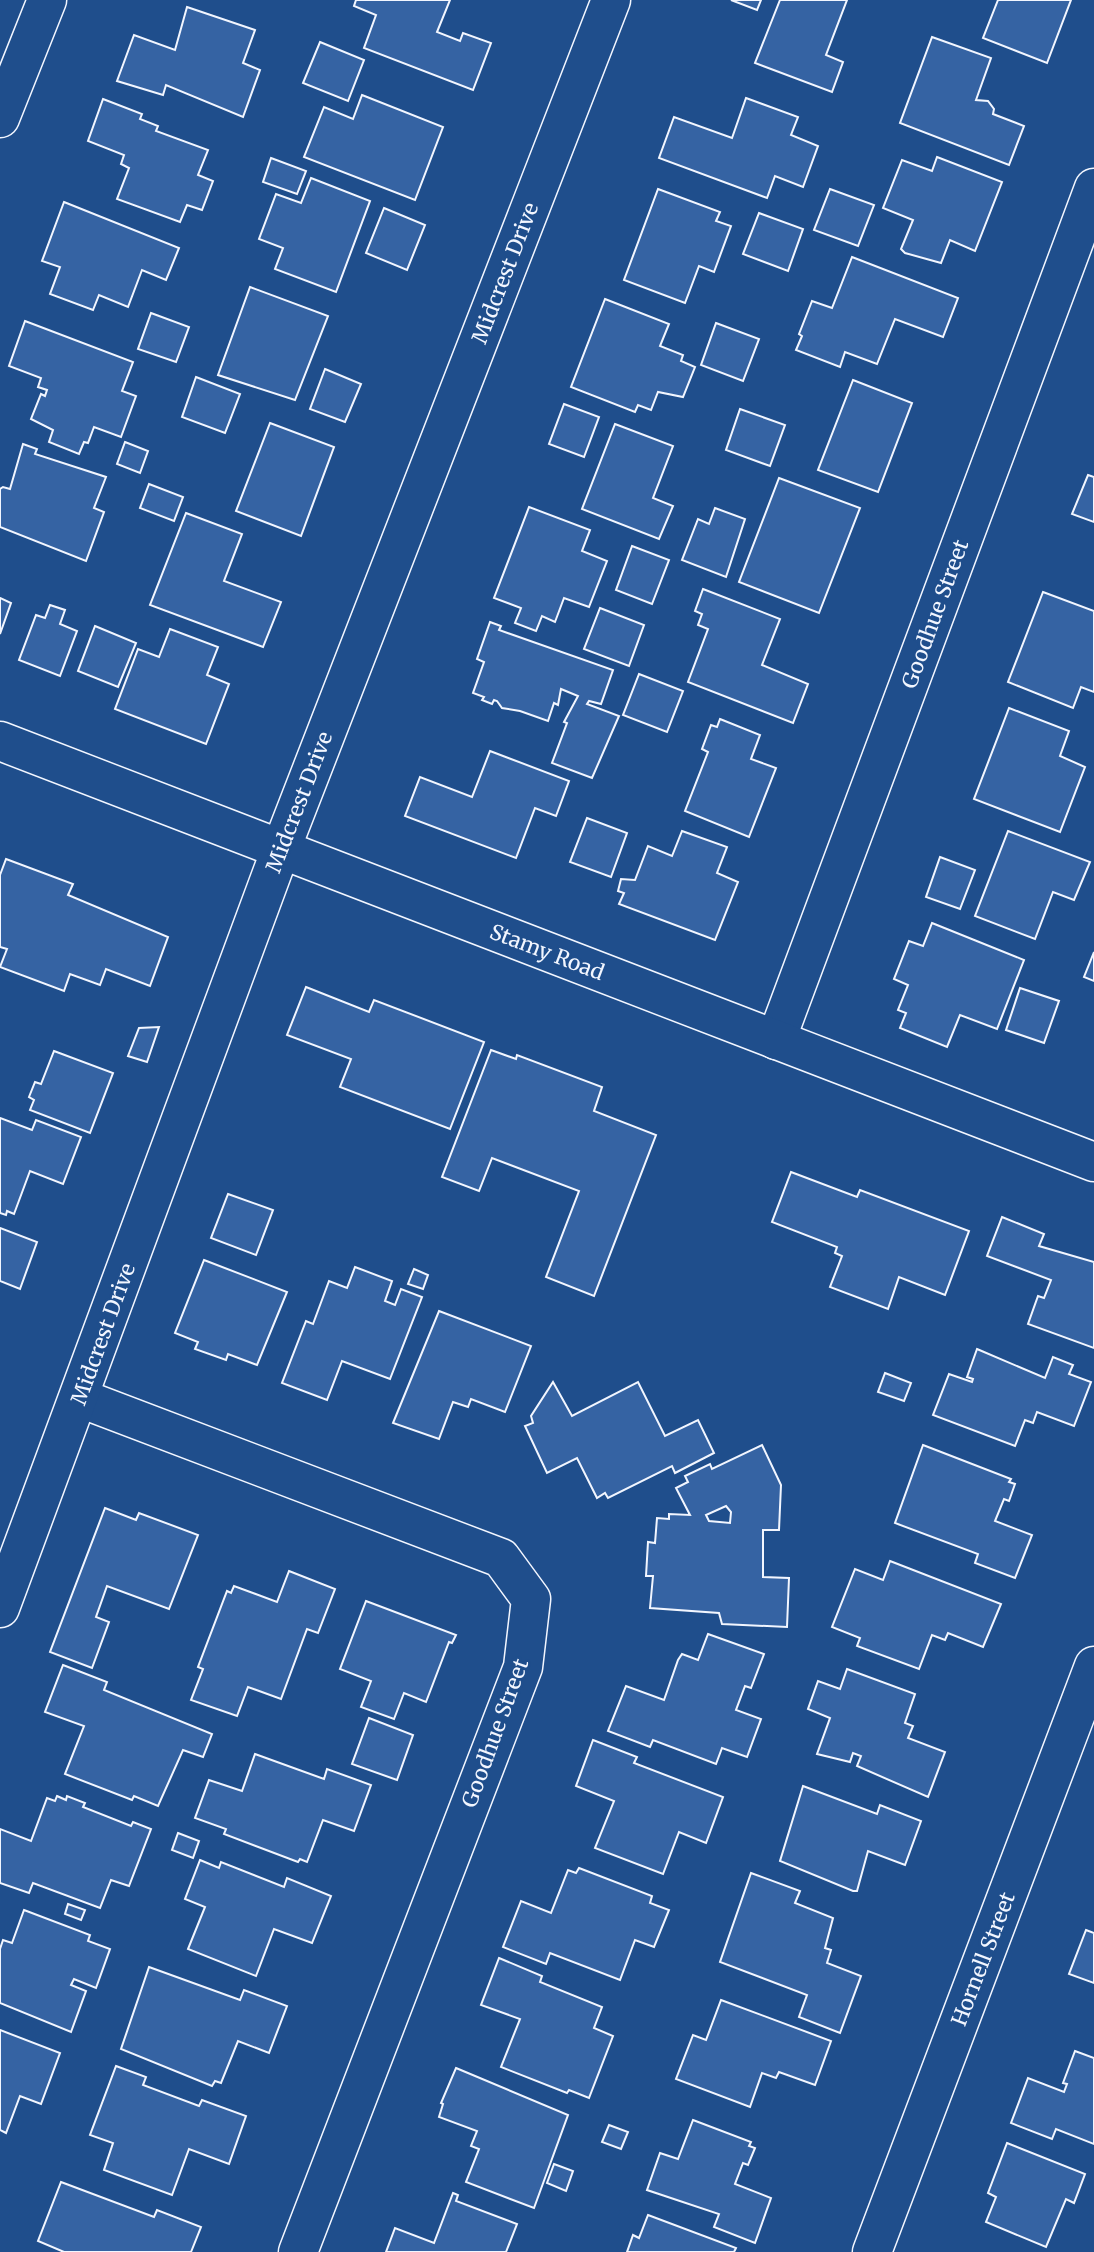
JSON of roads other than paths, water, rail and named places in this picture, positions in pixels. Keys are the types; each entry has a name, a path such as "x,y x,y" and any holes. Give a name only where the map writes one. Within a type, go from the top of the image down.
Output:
{"street":[{"path":"0,118 47,0"},
{"name":"Midcrest Drive","path":"0,1608 80,1398 281,849 611,0"},
{"name":"Goodhue Street","path":"776,1040 1094,188"},
{"name":"Stamy Road","path":"0,741 1094,1162"},
{"name":"Goodhue Street","path":"80,1398 500,1558 531,1599 523,1667 298,2252"},
{"name":"Hornell Street","path":"872,2252 1094,1666"}]}
